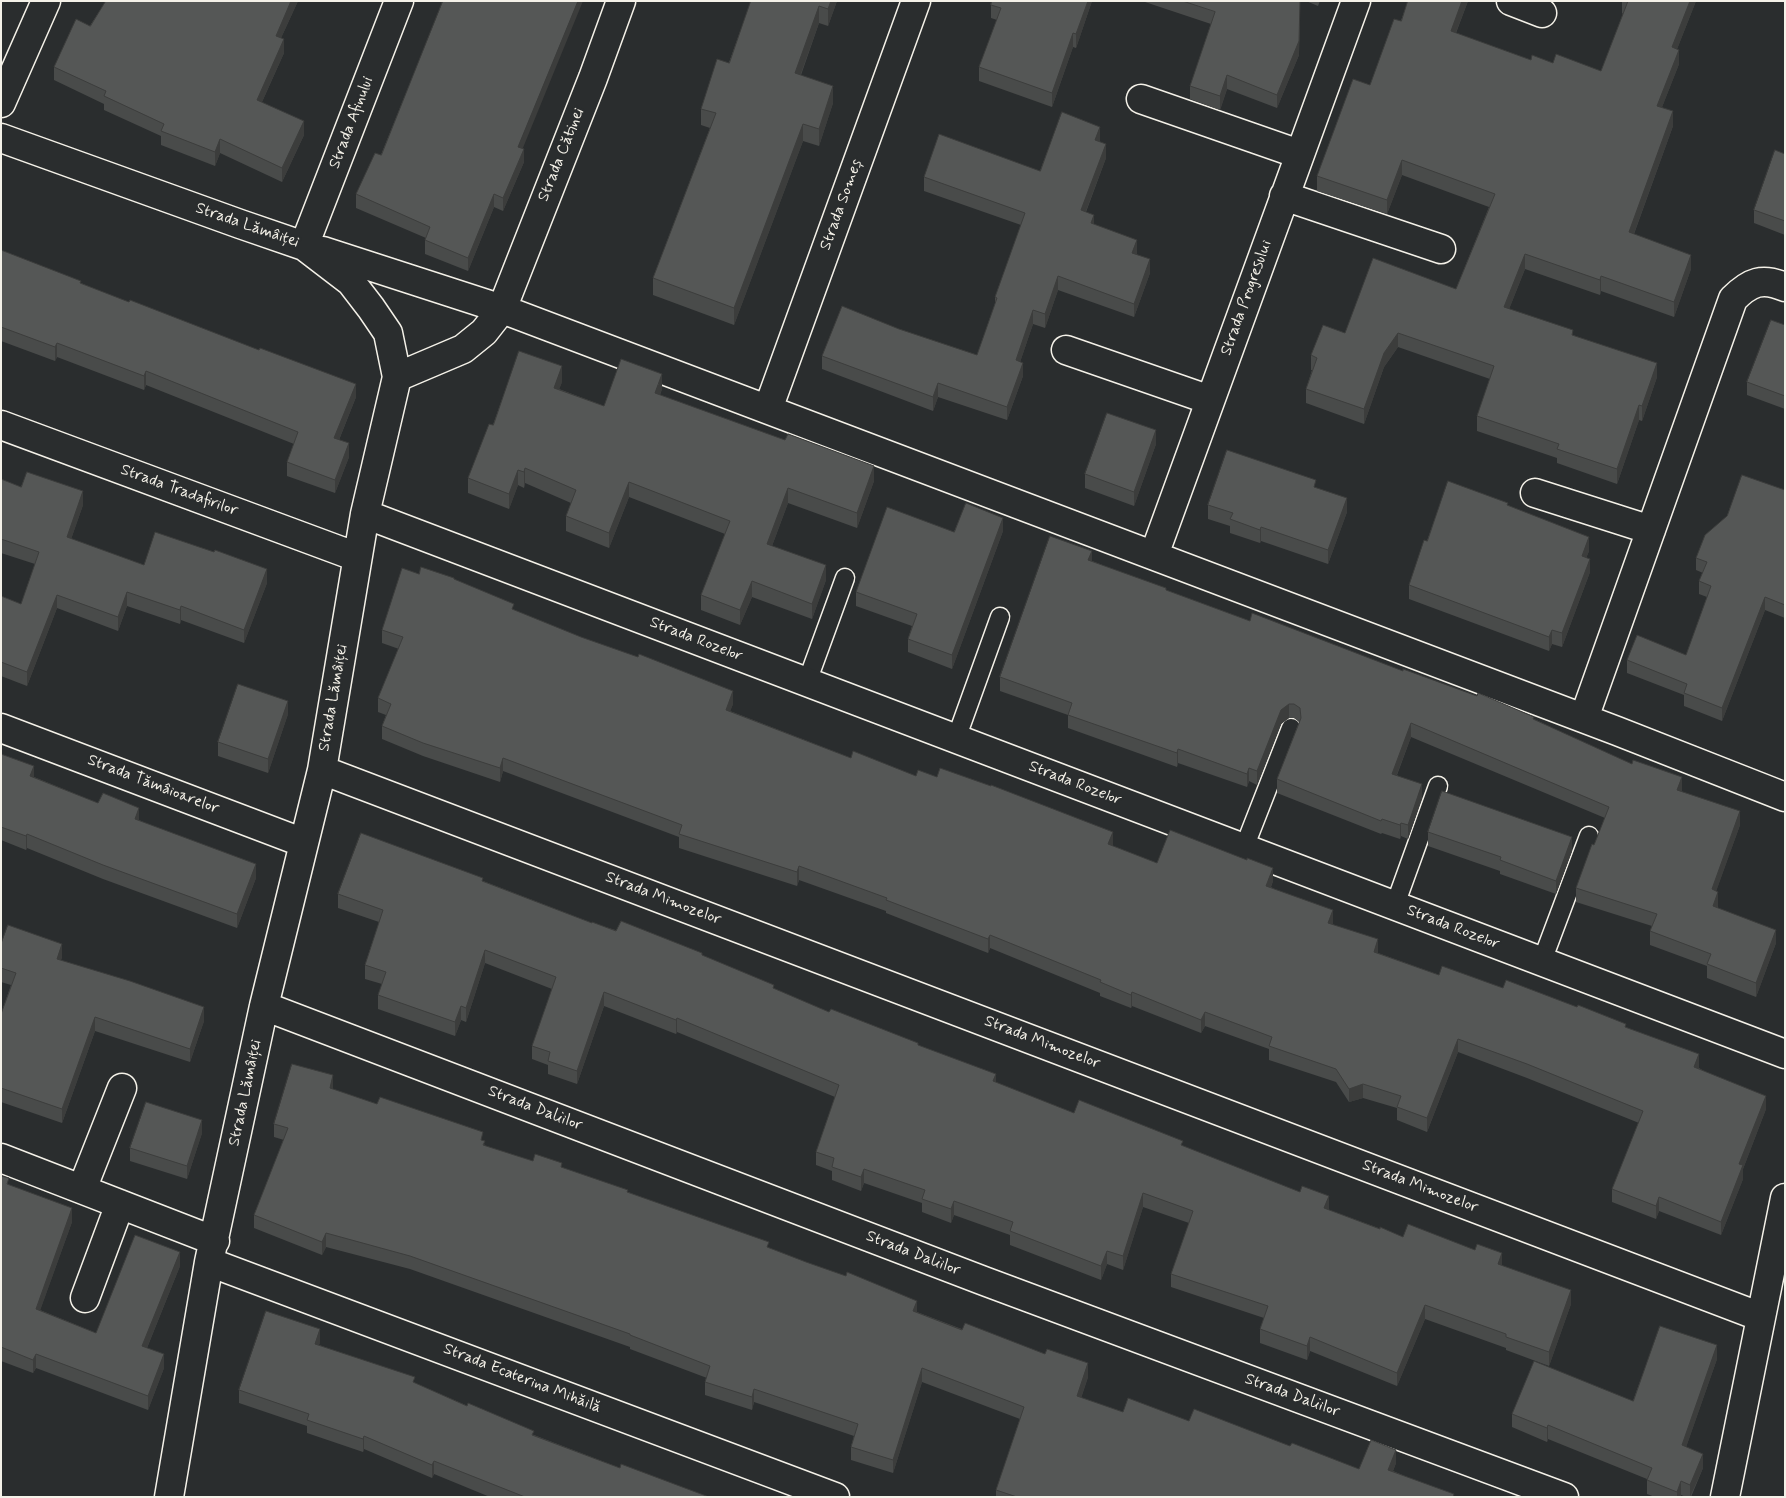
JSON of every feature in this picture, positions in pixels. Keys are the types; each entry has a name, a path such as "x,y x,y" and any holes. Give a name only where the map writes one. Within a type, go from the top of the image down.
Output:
{"street":[{"path":"1,103 46,1"},
{"name":"Strada Afinului","path":"304,246 399,1"},
{"name":"Strada Cătinei","path":"397,377 463,349 484,332 502,309 593,78 621,1"},
{"name":"Strada Someș","path":"768,409 916,1"},
{"name":"Strada Progresului","path":"1154,555 1356,1"},
{"path":"1511,1 1542,13"},
{"path":"1141,99 1299,154"},
{"name":"Strada Lămâiței","path":"1,138 304,246 351,282 372,308 388,333 397,377 365,514 322,770 264,1006 212,1252 169,1497"},
{"path":"1284,196 1441,249"},
{"path":"304,246 502,309 1584,718 1785,797"},
{"path":"1584,718 1733,299 1745,287 1759,282 1771,281 1785,286"},
{"path":"1066,350 1210,400"},
{"name":"Strada Tradafirilor","path":"1,425 357,557"},
{"path":"1535,493 1651,530"},
{"name":"Strada Rozelor","path":"365,514 1785,1054"},
{"name":"Strada Tămâioarelor","path":"1,728 304,843"},
{"name":"Strada Mimozelor","path":"322,770 1761,1317"},
{"name":"Strada Daliilor","path":"264,1006 984,1281 1564,1497"},
{"path":"82,1189 122,1088"},
{"name":"Strada Ecaterina Mihăilă","path":"1,1158 120,1204 212,1252 835,1497"},
{"path":"1726,1497 1785,1198"},
{"path":"85,1298 120,1204"}],"lane":[{"path":"807,682 845,578"},
{"path":"956,739 1000,617"},
{"path":"1244,848 1291,728"},
{"path":"1395,906 1438,786"},
{"path":"1542,961 1589,836"}],"building":[{"path":"106,1 291,1 276,36 284,39 257,100 304,121 282,168 220,139 215,152 161,131 164,124 104,96 106,91 54,67 76,19 90,26"},
{"path":"443,1 578,1 518,147 524,149 503,198 494,194 468,258 425,240 430,227 356,194 375,153 381,155"},
{"path":"751,1 831,1 828,9 819,6 795,73 833,86 819,129 803,124 734,308 653,278 716,113 701,109 717,59 729,63"},
{"path":"992,1 1088,1 1076,34 1073,33 1052,93 979,67 1001,8 991,5"},
{"path":"1183,1 1300,1 1299,41 1277,95 1227,75 1220,96 1190,86 1215,12"},
{"path":"1408,1 1462,1 1451,31 1531,60 1532,55 1553,63 1556,54 1601,71 1628,1 1690,1 1672,47 1679,50 1657,106 1673,111 1629,232 1691,255 1674,302 1601,276 1600,280 1525,254 1504,307 1573,330 1572,335 1657,363 1642,406 1639,405 1617,469 1557,449 1559,444 1477,416 1494,366 1398,333 1384,353 1364,409 1306,389 1317,358 1311,355 1323,325 1345,333 1373,258 1456,289 1495,194 1402,160 1387,200 1317,176 1353,79 1370,85 1394,19 1401,21"},
{"path":"1062,112 1100,127 1095,140 1106,144 1081,210 1094,215 1091,223 1137,240 1132,253 1150,259 1134,304 1058,276 1045,314 1033,310 1016,360 1023,363 1007,407 938,383 933,397 822,356 842,306 899,329 977,355 997,298 995,297 1025,213 924,177 939,134 1040,171"},
{"path":"1775,150 1785,154 1785,221 1754,210"},
{"path":"1,250 129,302 130,300 259,350 260,348 356,384 334,438 349,443 335,480 287,462 298,432 146,371 144,376 57,343 55,347 1,327"},
{"path":"1771,320 1785,325 1785,396 1747,382"},
{"path":"519,351 562,366 554,388 604,406 621,359 662,374 655,393 785,440 788,434 874,466 857,513 788,488 767,544 826,565 812,604 752,581 740,610 701,595 730,521 629,482 609,533 566,516 576,490 525,468 524,472 518,470 509,494 468,478 489,424 493,425"},
{"path":"1107,413 1156,430 1134,492 1085,474"},
{"path":"1227,450 1316,480 1314,487 1347,498 1328,550 1261,527 1260,530 1230,519 1233,513 1208,505"},
{"path":"27,472 83,491 67,537 144,565 155,532 214,552 215,550 267,569 244,630 181,606 180,610 127,592 118,617 57,595 27,672 1,662 1,596 21,604 39,552 1,539 1,479 21,487"},
{"path":"1742,475 1785,490 1785,605 1765,597 1722,708 1684,693 1687,684 1627,660 1637,635 1686,655 1711,586 1699,581 1707,562 1696,558 1705,535 1727,516"},
{"path":"1448,481 1508,503 1507,505 1589,537 1582,556 1590,559 1562,633 1552,630 1549,637 1409,585 1424,540 1427,541"},
{"path":"966,503 1003,518 952,655 908,639 917,614 856,592 887,507 954,532"},
{"path":"1050,536 1092,551 1088,560 1250,621 1252,613 1403,671 1403,669 1477,696 1478,693 1534,717 1533,719 1632,764 1633,760 1682,777 1677,790 1740,811 1712,889 1718,892 1713,906 1776,930 1756,983 1707,964 1711,954 1650,931 1657,914 1576,888 1592,844 1594,845 1609,807 1411,723 1392,774 1422,784 1408,825 1401,823 1400,825 1382,819 1381,821 1277,779 1301,718 1300,708 1294,704 1289,704 1281,710 1257,771 1249,768 1247,774 1178,749 1177,753 1068,715 1072,703 1000,677"},
{"path":"421,567 454,578 514,604 512,609 581,637 638,657 639,654 733,691 726,710 851,758 853,751 916,776 918,770 937,777 940,768 991,785 1113,832 1108,844 1157,863 1170,830 1273,868 1266,886 1333,910 1328,923 1378,939 1374,952 1439,975 1442,966 1503,988 1506,980 1577,1007 1578,1005 1626,1024 1625,1027 1699,1054 1694,1067 1766,1096 1739,1164 1743,1165 1721,1222 1659,1197 1656,1206 1612,1189 1643,1111 1527,1064 1458,1039 1427,1118 1397,1107 1401,1096 1363,1084 1349,1089 1336,1069 1269,1046 1272,1037 1205,1012 1201,1020 1132,992 1131,995 1100,982 1101,980 990,935 988,939 886,900 887,898 799,866 797,872 679,834 682,825 503,758 500,768 423,743 382,726 391,704 378,698 403,637 382,630 402,568 419,574"},
{"path":"238,684 288,701 268,759 218,742"},
{"path":"1,754 34,766 30,776 98,803 103,793 139,808 135,819 256,864 237,914 103,865 27,834 26,836 1,827"},
{"path":"1442,791 1572,837 1556,881 1500,860 1501,857 1428,832"},
{"path":"361,833 483,878 482,881 592,923 616,931 621,921 702,953 702,955 774,985 773,988 829,1012 831,1009 918,1043 918,1045 996,1074 993,1081 1074,1113 1079,1100 1183,1141 1181,1145 1300,1192 1302,1186 1329,1196 1324,1208 1380,1229 1380,1227 1403,1237 1408,1224 1475,1250 1477,1244 1502,1253 1498,1264 1571,1290 1549,1352 1506,1337 1506,1334 1425,1305 1397,1373 1310,1337 1307,1346 1260,1329 1268,1306 1171,1274 1193,1211 1143,1193 1123,1256 1107,1251 1101,1266 1010,1231 1013,1222 954,1201 951,1209 922,1199 925,1190 864,1169 861,1177 832,1167 834,1158 816,1152 839,1085 677,1018 676,1020 604,992 577,1071 548,1061 550,1052 532,1046 556,977 485,950 466,1008 461,1006 455,1022 378,995 386,972 365,965 383,910 338,894"},
{"path":"8,925 62,944 57,959 130,981 204,1007 190,1049 95,1017 62,1109 1,1088 1,1014 16,973 1,968 1,944"},
{"path":"292,1064 333,1075 330,1088 377,1104 380,1097 483,1132 481,1140 485,1141 483,1145 533,1161 535,1154 562,1163 561,1167 769,1242 767,1247 806,1262 846,1276 847,1272 917,1301 913,1311 962,1330 965,1323 1045,1354 1047,1349 1088,1363 1077,1396 1123,1412 1128,1398 1189,1421 1194,1409 1290,1446 1292,1443 1359,1469 1371,1440 1396,1450 1388,1470 1454,1494 1453,1497 1017,1497 996,1490 1024,1407 922,1368 893,1460 851,1447 858,1424 754,1389 752,1397 705,1382 710,1366 630,1334 410,1256 326,1233 322,1242 254,1215 288,1128 274,1124"},
{"path":"146,1102 202,1120 187,1166 130,1148"},
{"path":"1,1176 9,1178 7,1184 72,1208 36,1309 96,1333 135,1235 180,1252 142,1346 164,1354 148,1396 36,1354 33,1360 1,1347"},
{"path":"266,1311 320,1329 315,1344 415,1377 413,1382 467,1406 468,1403 534,1431 532,1435 620,1468 621,1464 709,1497 525,1497 434,1461 432,1465 364,1436 363,1439 307,1420 309,1414 239,1390"},
{"path":"1660,1326 1717,1345 1682,1445 1703,1454 1690,1485 1681,1481 1677,1492 1647,1480 1652,1468 1548,1425 1547,1428 1512,1414 1534,1361 1633,1401"}]}
